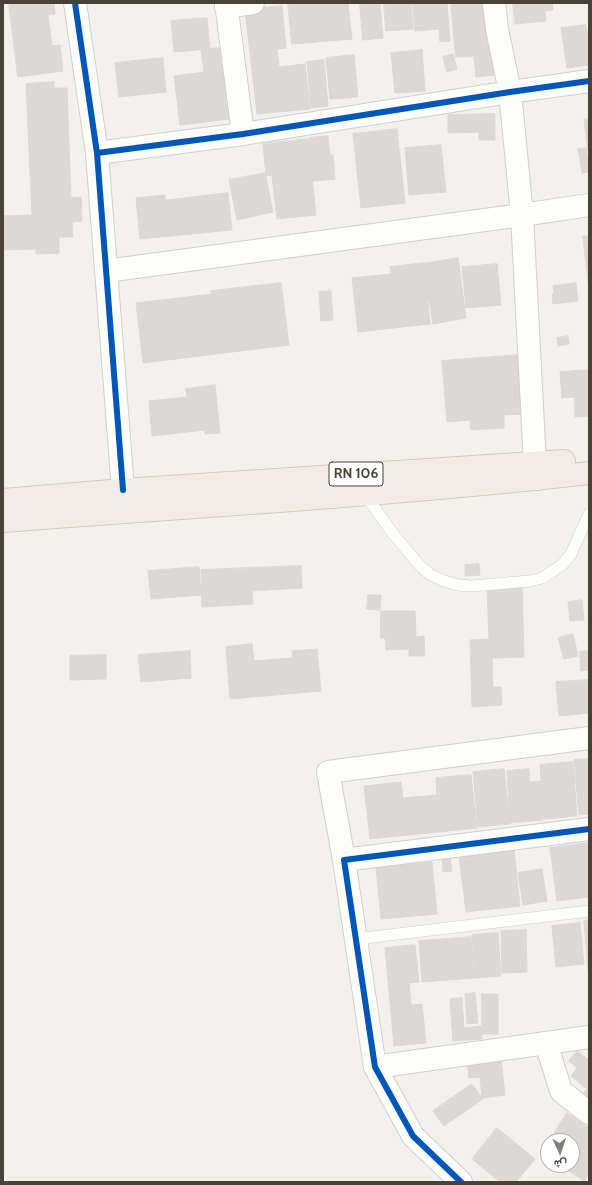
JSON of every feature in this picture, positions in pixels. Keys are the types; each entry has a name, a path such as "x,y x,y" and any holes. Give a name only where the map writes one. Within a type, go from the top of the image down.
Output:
{"main road":[{"name":"RN 106","path":"3,521 365,494 537,471 589,458"},
{"name":"RN 106","path":"3,500 352,474 537,471 589,473"}],"street":[{"path":"75,3 97,153 123,490"},
{"path":"243,134 226,5 253,3"},
{"path":"494,3 497,29 510,92 522,215 537,471"},
{"path":"97,153 243,134 510,92 589,82"},
{"path":"106,271 589,205"},
{"path":"461,1182 413,1136 375,1067 344,860 328,772 589,738"},
{"path":"344,860 589,829"},
{"path":"375,1067 589,1037"},
{"path":"546,1043 562,1090 589,1113"}],"lane":[{"path":"352,474 394,535 420,566 432,575 444,581 458,585 472,586 530,581 542,578 563,564 571,554 589,514"},
{"path":"356,939 589,911"}],"building":[{"path":"9,3 54,3 55,14 48,15 52,46 60,45 63,71 18,77"},
{"path":"288,3 348,3 352,39 292,44"},
{"path":"360,3 380,3 383,38 363,40"},
{"path":"384,3 411,3 413,29 386,31"},
{"path":"413,3 447,3 450,41 440,42 439,29 415,31"},
{"path":"451,3 487,3 494,75 476,77 474,56 456,57"},
{"path":"513,3 552,3 553,10 545,11 546,21 515,24"},
{"path":"282,6 286,48 277,49 279,67 305,64 310,109 257,114 245,10"},
{"path":"207,18 210,49 174,52 171,21"},
{"path":"586,25 587,32 589,32 589,65 567,68 561,28"},
{"path":"219,48 229,119 180,125 174,76 204,72 201,50"},
{"path":"422,50 425,91 395,93 391,53"},
{"path":"453,54 457,69 447,72 443,57"},
{"path":"354,55 358,97 330,99 326,58"},
{"path":"163,58 166,92 119,97 115,63"},
{"path":"324,60 328,106 311,108 307,62"},
{"path":"54,82 54,88 67,88 71,198 81,197 82,221 72,222 73,237 59,237 59,253 36,254 36,249 3,250 3,216 32,215 26,84"},
{"path":"495,114 495,140 479,140 479,132 448,133 448,115"},
{"path":"589,119 589,159 584,120"},
{"path":"397,129 405,203 361,208 353,134"},
{"path":"328,136 330,155 333,155 335,179 313,181 309,138"},
{"path":"308,139 316,215 277,219 272,175 266,176 263,144"},
{"path":"441,145 446,192 409,195 405,148"},
{"path":"586,148 589,172 582,173 578,149"},
{"path":"265,173 273,212 237,220 229,180"},
{"path":"228,193 232,230 140,239 136,198 165,195 165,200"},
{"path":"583,236 589,236 589,289"},
{"path":"458,258 466,318 433,324 423,264"},
{"path":"424,263 430,324 358,332 352,278 391,274 390,267"},
{"path":"497,264 501,305 466,308 462,267"},
{"path":"281,283 289,345 143,363 136,303 212,294 211,291"},
{"path":"576,283 578,301 553,304 553,286"},
{"path":"331,291 333,320 321,321 319,292"},
{"path":"568,336 569,344 558,346 557,338"},
{"path":"519,355 524,414 504,415 504,428 471,430 470,420 447,422 442,361"},
{"path":"589,370 589,416 575,417 574,397 562,398 560,372"},
{"path":"215,385 220,433 205,434 205,430 152,436 149,401 187,397 186,389"},
{"path":"479,564 480,575 465,576 465,565"},
{"path":"301,566 302,588 252,591 253,604 202,607 201,570"},
{"path":"199,567 201,595 151,599 148,571"},
{"path":"522,586 524,657 492,658 493,687 501,687 502,705 472,707 470,640 489,639 487,587"},
{"path":"368,595 381,595 380,610 367,609"},
{"path":"582,600 584,620 570,621 568,602"},
{"path":"381,611 415,611 416,637 424,636 425,656 409,656 409,649 386,650 385,638 381,638"},
{"path":"573,634 578,656 564,659 558,638"},
{"path":"252,644 254,661 293,658 292,651 317,649 321,691 230,699 226,647"},
{"path":"190,651 191,678 141,682 138,655"},
{"path":"580,651 589,651 589,670 581,671"},
{"path":"106,655 106,679 70,680 70,656"},
{"path":"589,680 589,713 559,716 556,682"},
{"path":"589,759 589,814 579,815 574,760"},
{"path":"573,762 577,816 544,819 540,765"},
{"path":"504,769 510,824 478,827 473,772"},
{"path":"529,769 530,782 541,781 543,820 510,823 507,771"},
{"path":"471,775 477,828 370,839 364,786 401,782 403,798 437,795 436,778"},
{"path":"589,843 589,897 557,901 550,848"},
{"path":"514,850 520,906 466,912 459,855"},
{"path":"450,857 452,871 443,872 442,858"},
{"path":"432,862 437,914 381,919 376,867"},
{"path":"542,869 547,901 523,905 518,873"},
{"path":"589,920 589,970 588,970 584,921"},
{"path":"580,923 584,964 556,967 552,926"},
{"path":"526,930 527,972 502,973 501,931"},
{"path":"498,933 501,976 475,978 472,935"},
{"path":"471,937 474,978 422,982 419,941"},
{"path":"415,945 419,982 409,983 411,1005 422,1004 426,1043 394,1046 385,948"},
{"path":"475,993 478,1023 467,1024 465,994"},
{"path":"482,994 498,994 498,1034 482,1034"},
{"path":"462,998 464,1028 481,1026 482,1039 453,1041 450,999"},
{"path":"577,1051 589,1060 589,1099 583,1094 587,1089 571,1076 577,1068 569,1061"},
{"path":"501,1057 505,1095 482,1098 480,1077 469,1078 467,1060"},
{"path":"472,1084 483,1099 444,1126 433,1111"},
{"path":"567,1113 589,1128 589,1174 584,1181 572,1173 580,1173 580,1133 554,1133"},
{"path":"497,1128 535,1159 516,1182 500,1182 472,1159"}],"cycle path":[{"path":"75,3 97,153 123,490"},
{"path":"97,153 243,134 589,81"},
{"path":"461,1182 413,1136 375,1067 344,860 589,829"}]}
